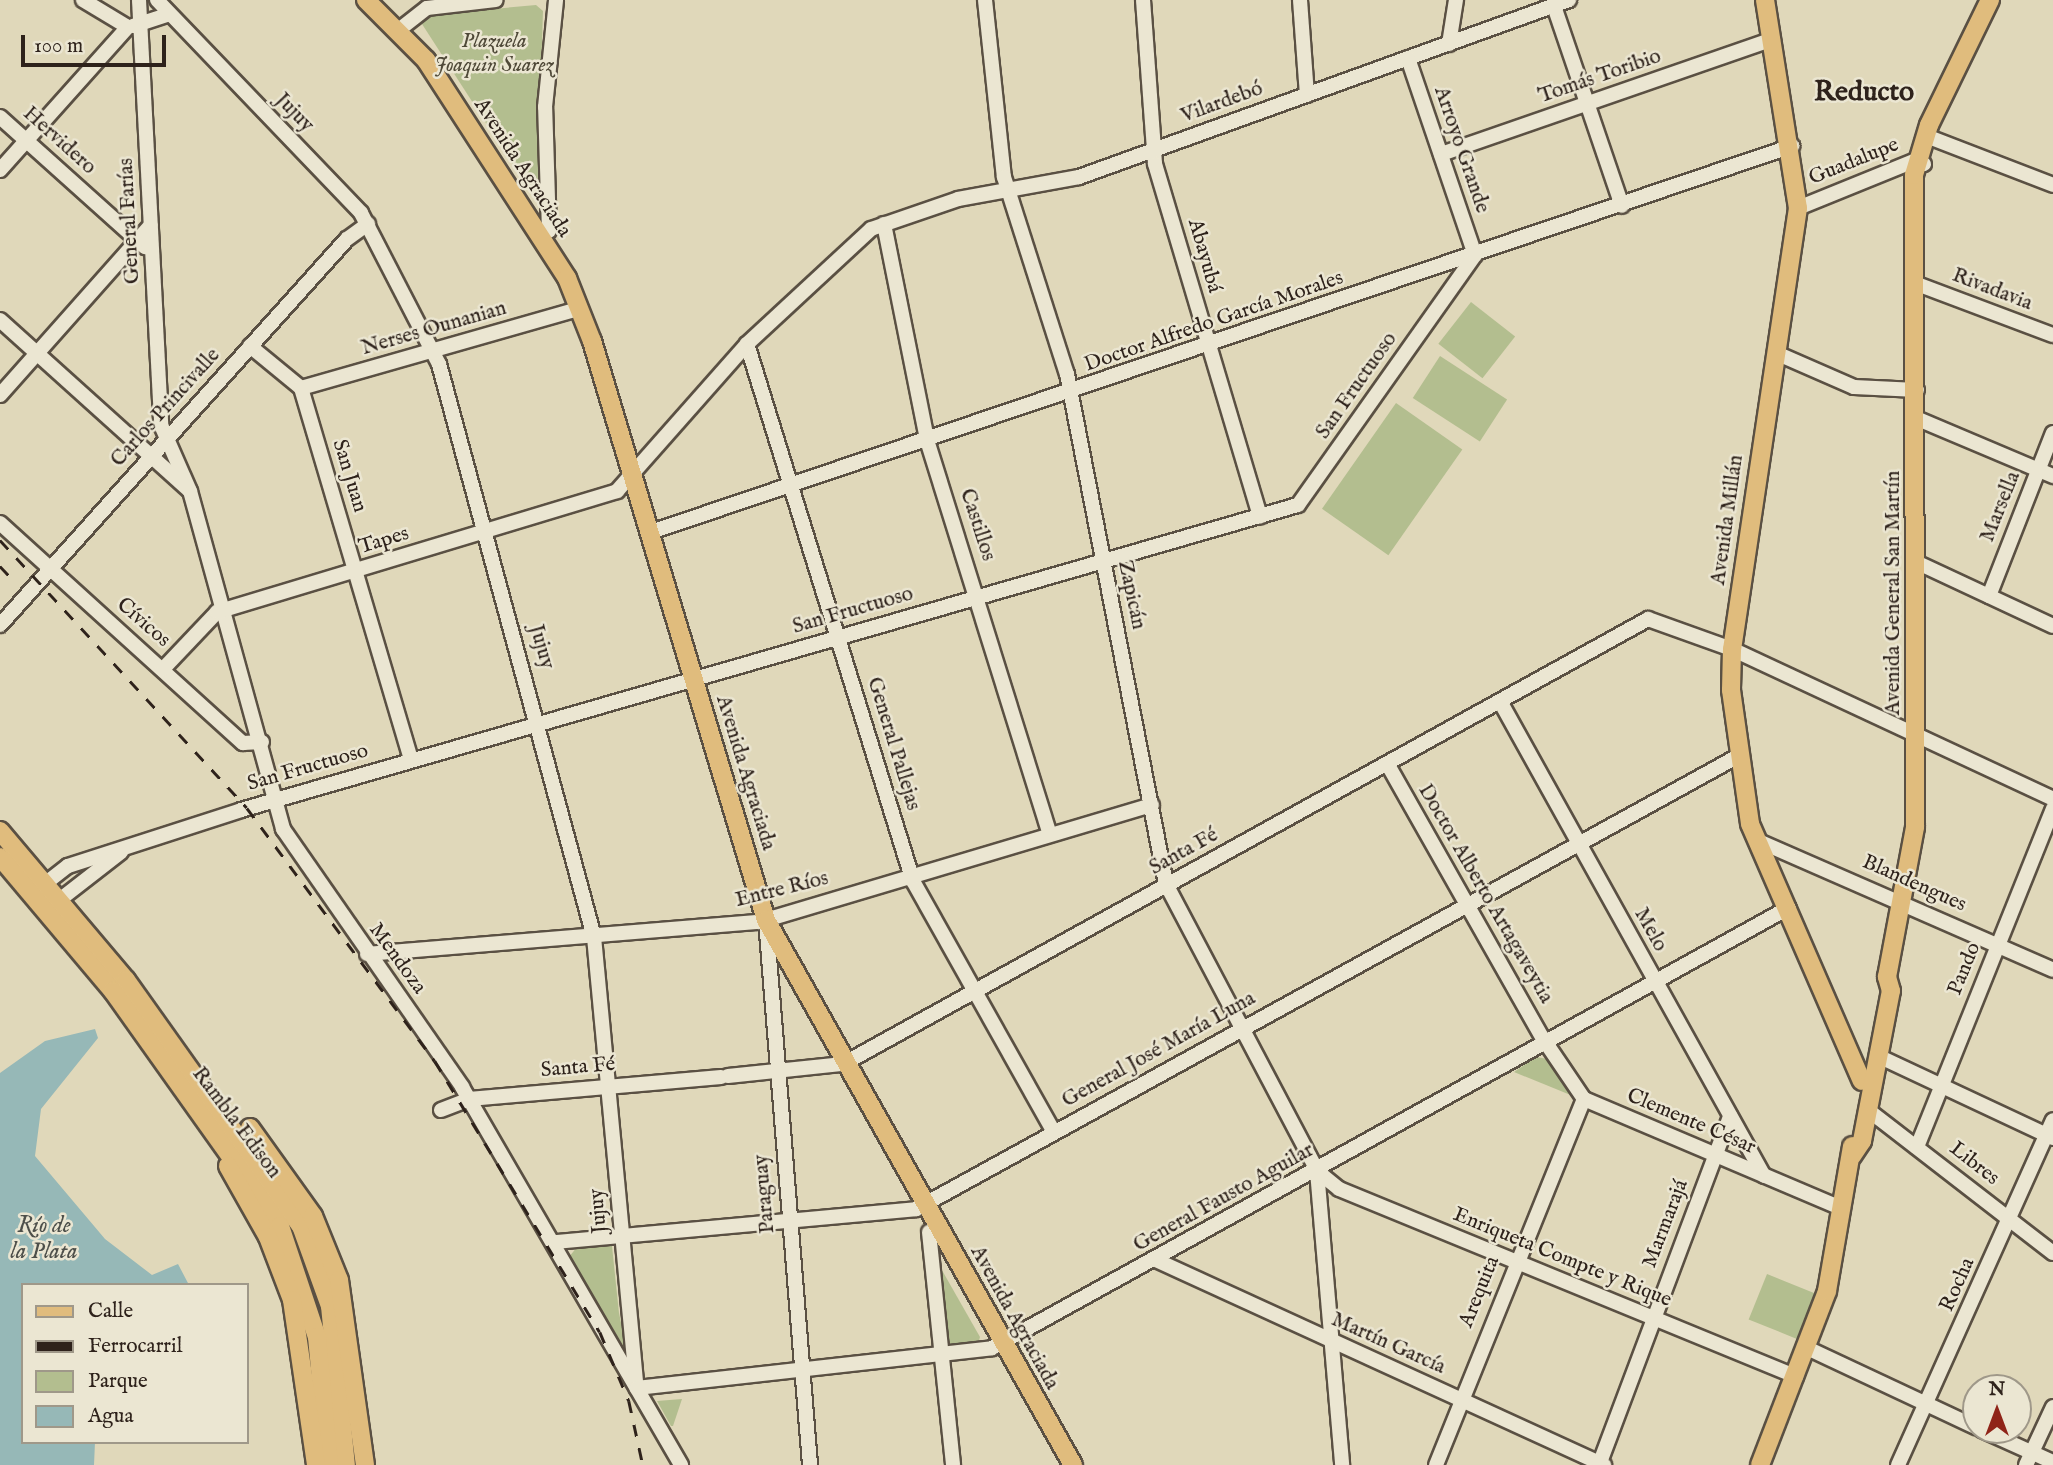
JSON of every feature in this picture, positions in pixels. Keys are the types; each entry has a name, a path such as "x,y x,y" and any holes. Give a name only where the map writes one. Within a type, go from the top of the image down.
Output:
{"main road":[{"name":"Avenida Agraciada","path":"366,0 433,50 580,284 592,341 630,474 766,920 842,1064 998,1346 1059,1465"},
{"name":"Avenida Agraciada","path":"382,0 404,26 567,278 592,341"},
{"name":"Avenida Millán","path":"1765,0 1792,146 1798,208 1732,649 1740,755 1756,840 1843,1030 1862,1080"},
{"name":"Avenida General San Martín","path":"1852,1156 1867,1110 1887,976 1915,827 1917,284 1921,162 1937,118 1990,0"},
{"name":"Avenida General San Martín","path":"1921,162 1934,139 1937,118"},
{"name":"Rambla Edison","path":"0,831 62,898 202,1084 281,1191 310,1243 335,1334 329,1465"},
{"name":"Rambla Edison","path":"0,857 113,991 210,1129 265,1200 298,1268 317,1337 333,1422 346,1465"},
{"name":"Avenida Millán","path":"1843,1030 1873,1059"},
{"name":"Avenida General San Martín","path":"1760,1465 1827,1291 1852,1156 1862,1080 1873,1059"},
{"path":"202,1084 225,1098 270,1154 328,1248 349,1322 365,1465"},
{"path":"210,1129 268,1237 292,1300 316,1465"},
{"name":"Avenida Agraciada","path":"919,1202 929,1232 1073,1465"}],"street":[{"path":"83,0 135,26"},
{"name":"General Farías","path":"139,0 135,26 165,440"},
{"name":"Jujuy","path":"157,0 167,15 368,223 434,351 541,723 594,937 637,1388"},
{"path":"404,26 427,8 496,0"},
{"path":"549,231 545,107 556,0"},
{"name":"Zapicán","path":"985,0 1009,192 1068,394 1166,884 1317,1171"},
{"name":"Abayubá","path":"1143,0 1153,150 1260,517"},
{"path":"1300,0 1307,95"},
{"path":"1449,44 1456,0"},
{"name":"Vilardebó","path":"747,344 859,238 884,224 958,199 1059,183 1569,0"},
{"path":"1554,6 1622,206"},
{"path":"0,170 135,26 167,15"},
{"name":"Tomás Toribio","path":"1441,154 1773,39"},
{"name":"Arroyo Grande","path":"1408,58 1475,256"},
{"name":"Hervidero","path":"0,117 152,254"},
{"path":"1934,139 2053,185"},
{"name":"Doctor Alfredo García Morales","path":"648,533 1068,394 1792,146"},
{"name":"Guadalupe","path":"1798,208 1921,162"},
{"name":"Carlos Princivalle","path":"0,625 250,346 368,223"},
{"name":"Castillos","path":"884,224 927,440 1050,834"},
{"path":"0,396 151,225"},
{"name":"San Fructuoso","path":"33,894 46,880 127,846 276,799 1298,505 1475,256"},
{"name":"Rivadavia","path":"1917,284 2053,335"},
{"name":"Nerses Ounanian","path":"301,388 578,309"},
{"path":"0,320 190,491"},
{"name":"Tapes","path":"163,669 211,615 225,609 617,491 747,344"},
{"name":"General Pallejas","path":"747,344 912,876 1054,1132"},
{"path":"250,346 301,388"},
{"path":"1776,353 1854,387 1917,390"},
{"name":"San Juan","path":"301,388 411,760"},
{"path":"1918,419 2053,476"},
{"name":"Marsella","path":"1989,596 2053,433"},
{"name":"Mendoza","path":"165,440 190,491 290,841 366,954 470,1099 556,1242 681,1465"},
{"name":"Cívicos","path":"0,523 243,743 262,742"},
{"path":"1916,562 2053,626"},
{"name":"Santa Fé","path":"441,1110 470,1099 842,1064 1166,884 1501,703 1648,619 1732,649"},
{"path":"1732,649 2053,799"},
{"name":"Melo","path":"1501,703 1764,1177"},
{"name":"General José María Luna","path":"556,1242 789,1221 919,1202 1054,1132 1740,755"},
{"name":"Doctor Alberto Artagaveytia","path":"1388,765 1546,1043"},
{"name":"Entre Ríos","path":"366,954 594,937 766,920 1152,805"},
{"name":"Pando","path":"1917,1147 2053,808"},
{"name":"Blandengues","path":"1756,840 1902,901 2053,970"},
{"name":"San Fructuoso","path":"62,898 127,846"},
{"name":"General Fausto Aguilar","path":"637,1388 942,1357 998,1346 1788,908"},
{"name":"Paraguay","path":"766,920 776,1072 810,1465"},
{"path":"1546,1043 1584,1099"},
{"path":"1873,1059 1941,1086 2050,1136"},
{"name":"Clemente César","path":"1584,1099 1843,1209"},
{"name":"Arequita","path":"1436,1465 1458,1399 1584,1099"},
{"name":"Libres","path":"1867,1110 2053,1253"},
{"name":"Marmarajá","path":"1601,1464 1730,1116"},
{"name":"Rocha","path":"1898,1465 2050,1136 2053,1121"},
{"path":"1317,1171 1342,1465"},
{"name":"Enriqueta Compte y Rique","path":"1317,1171 1339,1189 1796,1376"},
{"path":"1319,1199 1339,1189"},
{"path":"929,1232 953,1465"},
{"name":"Martín García","path":"1156,1260 1601,1464"},
{"path":"1807,1348 1962,1421"},
{"path":"2029,1459 2053,1407"},
{"path":"2005,1444 2029,1459 2053,1462"}],"green space":[{"name":"Plazuela Joaquin Suarez","path":"536,5 543,11 537,202 422,24 428,15"},
{"path":"1471,302 1515,336 1482,378 1438,344"},
{"path":"1440,356 1507,400 1480,442 1413,398"},
{"path":"1396,403 1462,449 1388,555 1322,509"},
{"path":"1536,1057 1548,1059 1573,1096 1514,1072"},
{"path":"612,1246 619,1313 627,1352 569,1257 577,1247"},
{"path":"939,1265 980,1337 978,1344 946,1350"},
{"path":"1767,1274 1817,1294 1799,1340 1749,1319"},
{"path":"682,1399 673,1426 671,1426 657,1401"}],"water":[{"name":"Río de la Plata","path":"95,1029 98,1038 41,1109 35,1156 105,1239 152,1275 178,1264 188,1283 21,1283 21,1444 95,1444 94,1465 0,1465 0,1073 45,1041"}],"railway":[{"path":"0,540 247,808 435,1061 600,1332 629,1401 643,1465"},
{"path":"0,566 12,579"}],"district":[{"name":"Reducto","path":"1864,93"}]}
